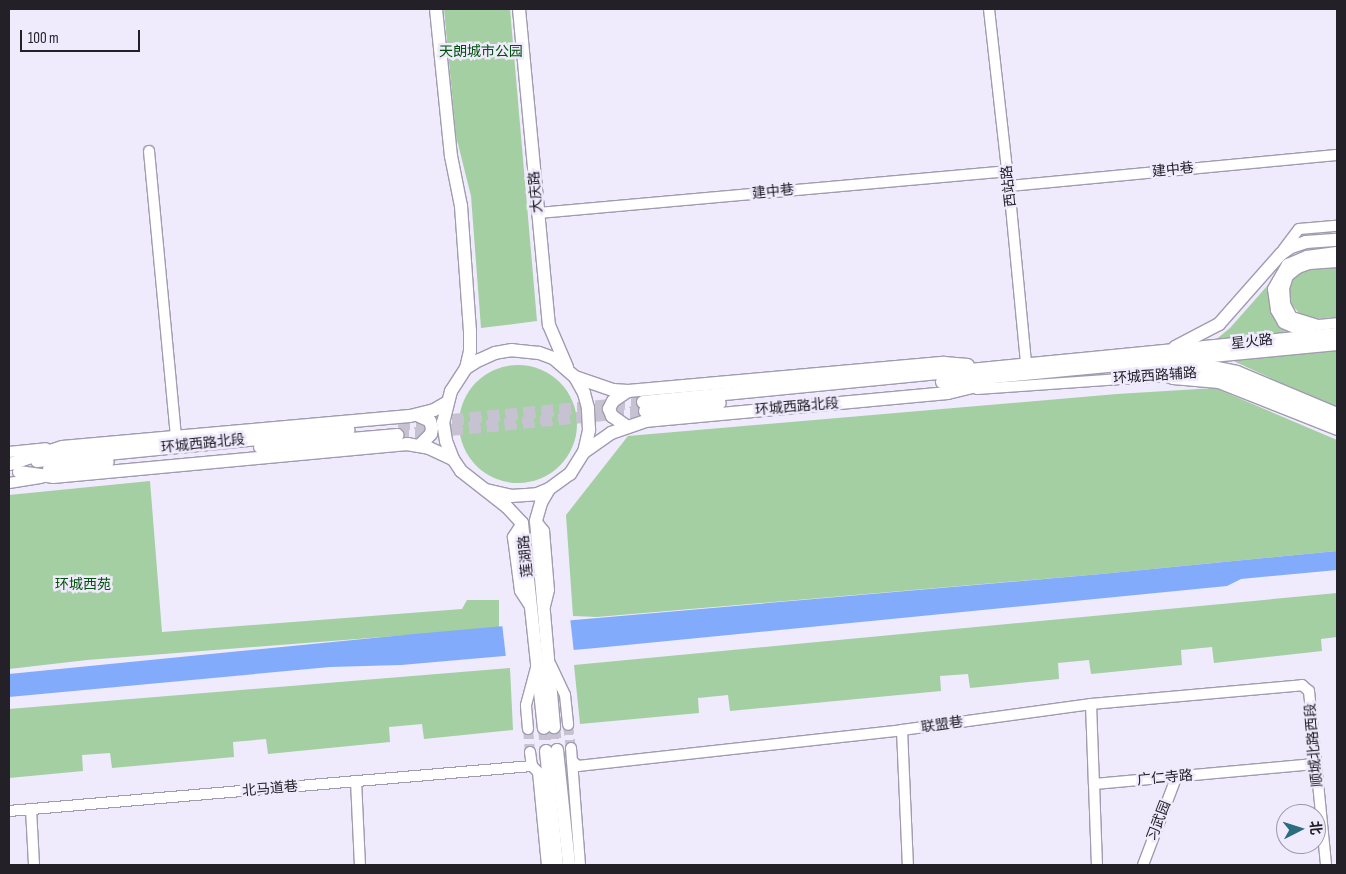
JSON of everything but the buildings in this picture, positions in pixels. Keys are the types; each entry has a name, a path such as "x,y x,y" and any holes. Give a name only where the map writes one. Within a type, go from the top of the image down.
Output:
{"main road":[{"path":"436,9 451,156 461,206 470,331 470,350 466,368 451,391 446,403 444,432 453,459 473,482 486,490 504,495 524,496 549,489 570,474 584,452 589,430 588,408 584,393 572,374 553,358 539,353 512,350 495,353 466,368"},
{"name":"大庆路","path":"519,9 548,325 572,374"},
{"path":"1168,355 1219,324 1281,254 1291,247 1306,242 1337,240"},
{"path":"1317,336 1284,322 1277,310 1274,289 1288,265 1307,257 1337,253"},
{"name":"星火路","path":"1168,355 1337,334"},
{"name":"星火路","path":"1168,355 1337,344"},
{"path":"1168,355 1237,372 1337,414"},
{"name":"环城西路北段","path":"1168,355 1138,363 1016,375 644,406 988,367 1168,355"},
{"name":"环城西路北段","path":"572,374 613,390 628,391 944,363 988,367"},
{"name":"环城西路北段","path":"584,452 611,433 645,421 964,390 1016,375"},
{"path":"628,391 613,401 609,409 612,416 628,427"},
{"path":"11,465 62,447 417,415 434,410 446,403"},
{"path":"417,415 430,421 432,428 431,434 419,446"},
{"name":"环城西路北段","path":"11,465 397,430"},
{"path":"11,465 52,477 407,444 429,448 453,459"},
{"path":"523,529 537,528 541,503 549,489"},
{"name":"莲湖路","path":"486,490 523,529 538,608"},
{"name":"莲湖路","path":"537,528 538,608"},
{"path":"538,608 549,727"},
{"path":"557,865 551,750 569,865"}],"street":[{"name":"西站路","path":"989,9 1010,186 1026,364"},
{"path":"149,151 176,436"},
{"name":"建中巷","path":"1010,186 1337,155"},
{"name":"建中巷","path":"538,213 1007,171"},
{"path":"1281,254 1300,229 1337,226"},
{"path":"1337,262 1310,264 1298,268 1288,276 1284,288 1285,304 1292,317 1319,325 1337,323"},
{"path":"1116,378 1138,363"},
{"name":"环城西路辅路","path":"964,390 1164,376 1178,371 1207,373 1232,378 1337,422"},
{"path":"1164,376 1173,380 1219,383 1337,430"},
{"path":"9,483 52,477"},
{"path":"543,663 565,695 568,726"},
{"path":"528,729 526,705 543,663"},
{"name":"联盟巷","path":"575,763 902,730 1091,704 1305,686"},
{"name":"顺城北路西段","path":"1305,686 1309,690 1326,865"},
{"path":"1091,704 1097,865"},
{"path":"902,730 908,865"},
{"path":"570,748 575,763 580,865"},
{"path":"530,752 532,766 538,772 548,865"},
{"name":"广仁寺路","path":"1094,784 1315,764"},
{"name":"北马道巷","path":"9,811 532,766"},
{"name":"习武园","path":"1143,865 1176,778"},
{"path":"356,781 360,865"},
{"path":"31,809 34,865"}],"green space":[{"name":"天朗城市公园","path":"444,9 510,9 537,321 481,328 471,196 456,136"},
{"path":"1337,266 1337,317 1314,319 1301,315 1290,303 1287,293 1295,276 1311,268"},
{"path":"1283,268 1271,308 1276,323 1292,333 1213,342 1230,328"},
{"path":"1337,350 1337,409 1227,358"},
{"path":"518,365 529,366 551,375 567,391 576,413 576,435 567,457 551,473 529,482 518,483 507,482 485,473 469,457 460,435 459,424 460,413 469,391 485,375 507,366"},
{"path":"1215,388 1337,440 1337,551 1101,574 597,617 573,616 566,515 628,436 1117,394"},
{"name":"环城西苑","path":"150,481 162,632 462,609 467,600 499,600 499,628 87,660 9,669 9,495"},
{"path":"1337,593 1337,637 1321,639 1322,651 1214,663 1212,647 1181,650 1182,665 1091,674 1089,660 1058,663 1059,679 970,688 968,674 940,676 941,691 730,711 728,695 698,698 699,713 580,724 574,665"},
{"path":"510,668 513,730 424,739 422,724 389,727 390,742 268,754 266,739 233,742 234,757 112,768 110,753 82,755 83,771 9,778 9,709"}],"water":[{"path":"1337,551 1337,570 1241,579 1227,586 596,648 401,665 330,667 9,697 9,674 414,634 1101,574"}],"pier":[{"path":"570,617 574,653 506,658 502,623"}],"tunnel":[{"path":"398,425 643,402"},
{"path":"397,435 645,411"},
{"path":"568,725 571,748"},
{"path":"554,727 557,750"},
{"path":"544,728 546,751"},
{"path":"528,729 530,752"}]}
